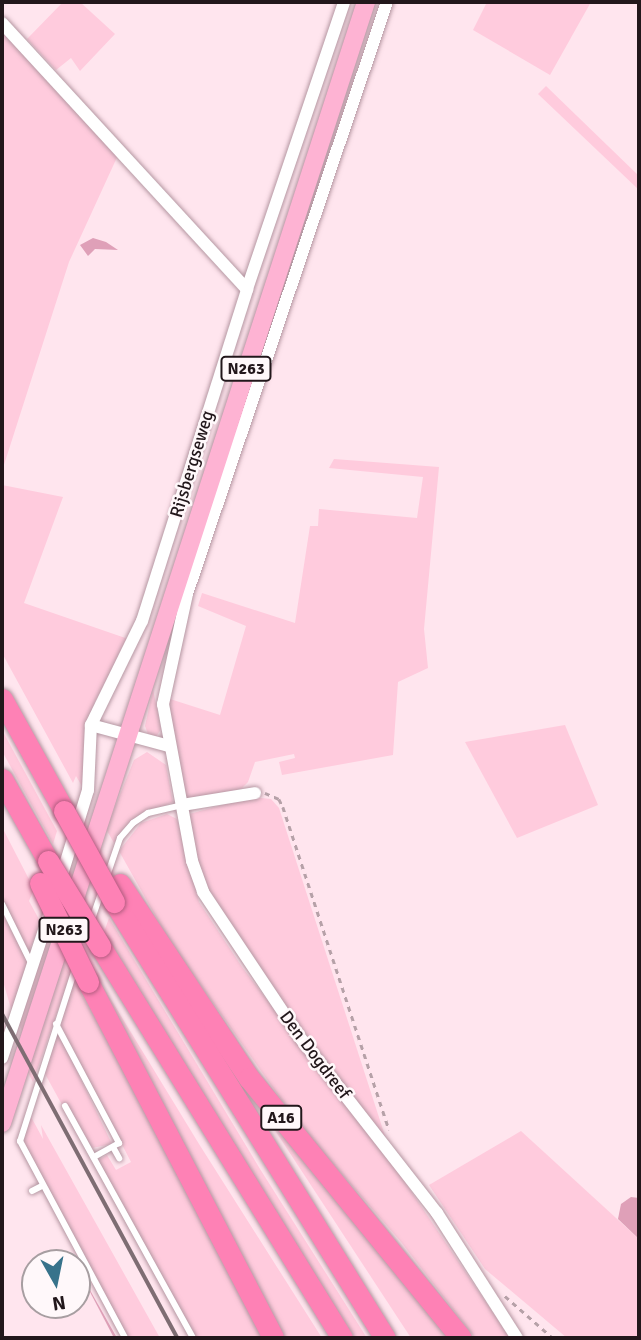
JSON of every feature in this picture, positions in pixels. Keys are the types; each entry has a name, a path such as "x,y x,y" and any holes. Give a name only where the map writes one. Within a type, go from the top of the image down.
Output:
{"highway":[{"name":"A16","path":"2,699 88,853 249,1078 461,1338"},
{"path":"2,779 48,861 89,944 342,1338"},
{"path":"26,824 40,883 88,982 274,1338"},
{"name":"A16","path":"117,893 385,1338"}],"main road":[{"name":"Rijsbergseweg","path":"2,1123 366,2"}],"street":[{"name":"Rijsbergseweg","path":"91,725 142,621 247,289 344,2"},
{"name":"Rijsbergseweg","path":"169,746 163,704 187,594 387,2"},
{"path":"2,23 247,289"},
{"path":"2,1058 88,790 91,725 127,737 169,746"},
{"name":"Den Dogdreef","path":"169,746 203,892 301,1040 437,1213 517,1338"},
{"path":"182,805 255,793"}],"lane":[{"path":"125,1338 20,1141 56,1024 89,944 123,832 148,813 182,805"},
{"path":"2,904 32,965"},
{"path":"56,1024 119,1143 94,1157"},
{"path":"65,1106 193,1338"},
{"path":"113,1147 119,1158"},
{"path":"32,1191 42,1186"}],"path":[{"path":"255,793 272,795 283,807 391,1138"},
{"path":"498,1289 553,1338"}],"shaded area":[{"path":"63,2 80,2 115,34 80,71 71,58 56,70 27,39"},
{"path":"487,2 591,2 550,75 473,30"},
{"path":"2,29 119,153 69,262 2,471"},
{"path":"546,86 639,176 639,190 538,94"},
{"path":"93,238 118,250 95,249 88,256 80,245"},
{"path":"334,459 439,467 424,629 428,668 398,682 393,755 282,775 279,762 295,758 294,754 255,762 248,782 238,792 186,799 167,698 220,715 246,626 198,606 202,593 295,623 310,526 318,526 319,509 417,518 423,477 329,468"},
{"path":"2,485 63,497 24,603 134,641 95,701 84,740 83,788 76,776 73,783 2,653"},
{"path":"153,689 161,729 156,737 148,734 145,726"},
{"path":"565,725 598,805 517,838 465,742"},
{"path":"2,730 57,831 53,844 2,751"},
{"path":"147,752 166,765 173,802 133,819 114,843 106,829 134,760"},
{"path":"252,797 271,799 279,808 386,1139 265,980 200,876 189,814"},
{"path":"167,814 177,819 199,902 242,967 398,1172 510,1338 475,1338 401,1242 300,1126 170,942 119,851 141,823"},
{"path":"2,827 34,889 29,901 41,923 29,951 2,901"},
{"path":"2,912 28,961 12,1012 2,978"},
{"path":"109,918 260,1169 367,1338 355,1338 251,1175 104,932"},
{"path":"48,935 54,946 24,1034 18,1023"},
{"path":"63,962 70,975 33,1082 26,1069"},
{"path":"96,975 199,1144 322,1338 282,1338"},
{"path":"73,979 264,1338 197,1338 97,1161 107,1155 116,1170 131,1162 60,1024"},
{"path":"58,1032 112,1144 92,1148 67,1104 190,1338 44,1072"},
{"path":"229,1060 455,1338 411,1338"},
{"path":"29,1113 43,1139 41,1125 160,1338 128,1338 91,1270 91,1249 79,1249 23,1146"},
{"path":"521,1131 639,1239 639,1338 567,1338 485,1269 429,1185"},
{"path":"631,1197 639,1198 639,1239 618,1219 621,1204"},
{"path":"91,1292 117,1338 114,1338 91,1294"}],"railway":[{"path":"2,1013 178,1338"}]}
